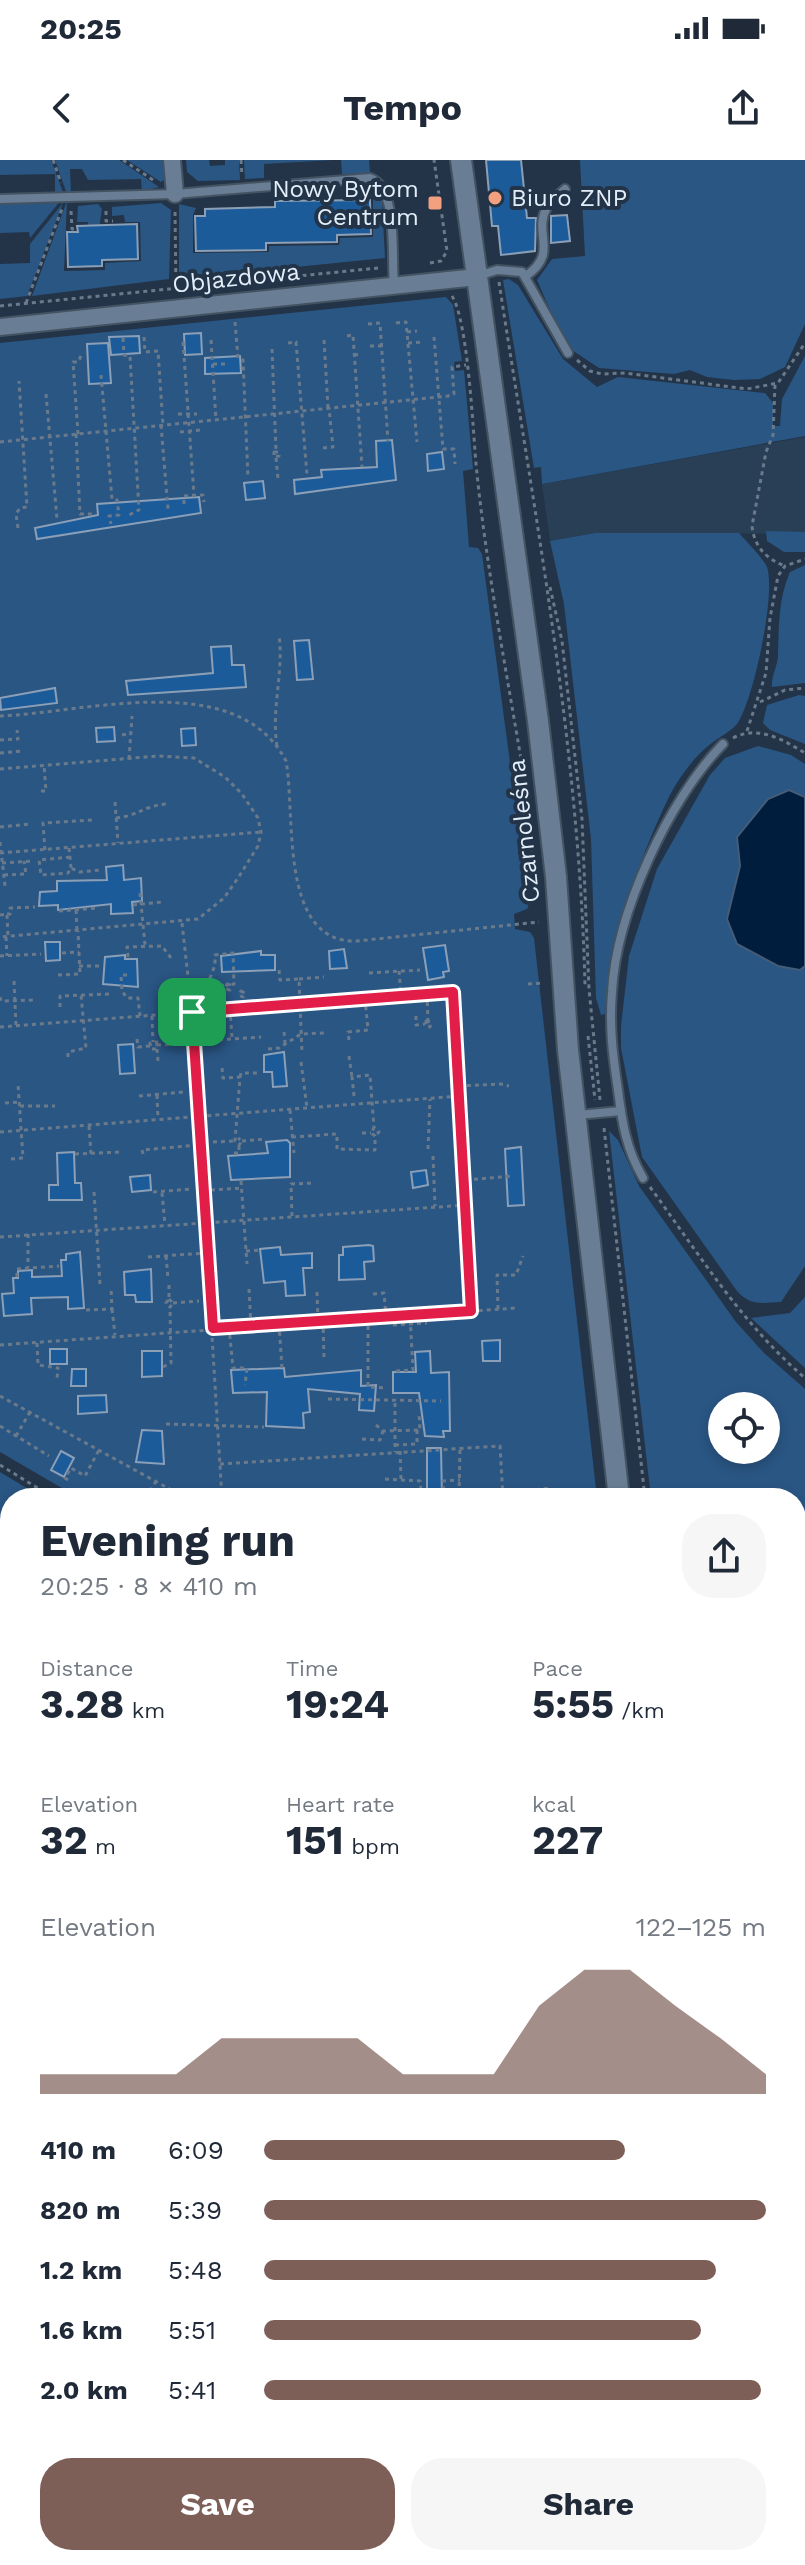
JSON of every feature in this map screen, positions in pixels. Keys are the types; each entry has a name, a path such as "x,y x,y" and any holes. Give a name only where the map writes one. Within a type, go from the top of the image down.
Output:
{"street":[{"path":"172,160 175,194"},
{"name":"Czarnoleśna","path":"461,160 518,565 559,920 575,1115 618,1488"},
{"name":"Objazdowa","path":"0,327 477,277"}],"lane":[{"path":"0,199 175,194 376,180 389,201 394,285"},
{"path":"526,276 539,267 545,256 544,213 565,189"},
{"path":"477,277 497,270 522,272 544,316 568,353"},
{"path":"643,1178 630,1156 621,1111 610,1037 612,989 621,942 638,888 675,806 705,763 723,744"},
{"path":"575,1115 621,1111"}],"path":[{"path":"53,160 69,196 72,229 77,229"},
{"path":"123,160 175,194 176,288"},
{"path":"434,160 447,251 441,261 426,263 428,293 444,292 455,301 492,572"},
{"path":"26,303 69,196"},
{"path":"0,306 392,267"},
{"path":"497,270 544,560 578,820 586,1000 596,1113 638,1488"},
{"path":"235,322 238,358 243,360 248,478"},
{"path":"396,323 406,322 417,442"},
{"path":"368,324 380,323 388,441"},
{"path":"407,332 417,331"},
{"path":"347,336 353,335 362,467"},
{"path":"144,337 145,352 158,351 168,509"},
{"path":"434,337 443,449 454,449 455,464"},
{"path":"123,338 124,355 130,356 139,510 127,516"},
{"path":"211,340 216,420"},
{"path":"323,448 333,447 324,340"},
{"path":"183,342 194,495"},
{"path":"288,343 296,342 307,475"},
{"path":"408,343 422,342"},
{"path":"568,353 590,371 602,374 625,373 747,389 775,384 787,375 805,343"},
{"path":"370,346 382,346"},
{"path":"272,349 272,414 276,451 280,454 276,458 278,479"},
{"path":"354,355 362,354"},
{"path":"81,356 78,362 73,362 80,514 96,514"},
{"path":"213,364 226,364"},
{"path":"0,442 438,397 454,394 452,367 466,365"},
{"path":"101,375 112,499 117,500 119,515 109,516 111,524"},
{"path":"18,528 16,514 20,508 27,507 19,381"},
{"path":"775,384 773,435 766,452 752,526 753,538 762,551 772,561 785,566"},
{"path":"46,394 57,519"},
{"path":"178,414 197,414"},
{"path":"180,432 201,430"},
{"path":"155,446 163,445"},
{"path":"99,475 109,475"},
{"path":"184,504 184,496 194,495 203,495 204,502"},
{"path":"723,744 747,731 760,702 770,651 770,618 778,576 785,566 805,559"},
{"path":"277,746 275,715 282,664 279,635"},
{"path":"760,702 785,690 805,688"},
{"path":"0,716 142,704 200,703 244,718 277,746 286,761 303,905 316,928 328,937 357,941 559,920"},
{"path":"129,759 132,716"},
{"path":"0,740 18,739 17,730"},
{"path":"747,731 785,741 805,753"},
{"path":"122,735 131,733"},
{"path":"0,753 23,751"},
{"path":"0,769 177,755 202,762 242,794 258,818 261,832 258,846 224,898 204,915 182,923 0,937"},
{"path":"41,791 46,791 44,765"},
{"path":"115,802 118,843"},
{"path":"116,818 133,816 144,806 166,804"},
{"path":"45,850 43,823 92,820"},
{"path":"0,827 30,824"},
{"path":"0,853 261,832"},
{"path":"0,842 5,886"},
{"path":"69,848 70,857 71,868 68,873 41,875 39,860 70,857"},
{"path":"4,875 26,874 24,861"},
{"path":"2,863 33,861"},
{"path":"71,868 79,872 101,870"},
{"path":"140,893 145,947"},
{"path":"133,905 162,902"},
{"path":"0,915 10,914 10,908 35,907"},
{"path":"59,911 98,908"},
{"path":"58,975 80,974 76,910"},
{"path":"7,914 7,956"},
{"path":"182,923 192,1012 221,1488"},
{"path":"128,957 127,947 162,946 171,958"},
{"path":"62,953 79,952"},
{"path":"188,988 234,984 233,953 215,955 215,965 207,986"},
{"path":"0,956 41,954"},
{"path":"79,966 103,966"},
{"path":"279,970 280,980 324,977"},
{"path":"369,973 420,970"},
{"path":"399,971 401,996"},
{"path":"127,975 121,975 122,991 127,998 138,998 140,1016"},
{"path":"299,979 302,1053"},
{"path":"14,981 16,1026"},
{"path":"528,984 546,982"},
{"path":"229,986 239,994"},
{"path":"0,1027 453,992 468,1205 471,1311"},
{"path":"60,1007 60,996 109,994"},
{"path":"416,1016 416,1025 427,1022 427,994"},
{"path":"68,1057 68,1052 86,1048 81,995"},
{"path":"0,997 1,1001 37,1000"},
{"path":"349,1040 348,1032 368,1030 365,999"},
{"path":"230,1009 232,1038"},
{"path":"152,1016 158,1061"},
{"path":"284,1032 285,1043"},
{"path":"268,1049 279,1048 301,1034 324,1033"},
{"path":"203,1041 261,1037"},
{"path":"137,1039 138,1047 179,1044"},
{"path":"349,1056 354,1096"},
{"path":"301,1062 307,1108"},
{"path":"222,1068 223,1078 240,1077"},
{"path":"234,1153 239,1153 237,1114 241,1073 259,1073"},
{"path":"292,1137 337,1134 337,1149 375,1150 370,1075 352,1077"},
{"path":"11,1159 23,1158 18,1084"},
{"path":"459,1086 509,1086"},
{"path":"139,1096 184,1092"},
{"path":"157,1095 158,1120"},
{"path":"0,1132 459,1096"},
{"path":"428,1149 430,1098"},
{"path":"5,1103 55,1106"},
{"path":"290,1110 294,1153"},
{"path":"89,1126 91,1154"},
{"path":"362,1133 372,1130"},
{"path":"213,1142 266,1139"},
{"path":"143,1154 142,1150 200,1145"},
{"path":"75,1154 120,1152"},
{"path":"433,1156 435,1206"},
{"path":"466,1180 513,1176"},
{"path":"643,1178 737,1309 778,1355 805,1378"},
{"path":"241,1181 247,1264"},
{"path":"292,1216 291,1184 315,1183"},
{"path":"211,1190 241,1188"},
{"path":"153,1192 192,1189"},
{"path":"94,1192 100,1284"},
{"path":"162,1192 165,1225"},
{"path":"0,1237 468,1205"},
{"path":"28,1234 28,1268"},
{"path":"246,1251 260,1250"},
{"path":"148,1257 206,1253"},
{"path":"166,1256 168,1278"},
{"path":"498,1309 497,1275 516,1275 523,1256"},
{"path":"17,1277 17,1269 59,1266"},
{"path":"163,1367 171,1363 169,1285"},
{"path":"111,1288 115,1335"},
{"path":"249,1289 251,1326"},
{"path":"317,1292 324,1359"},
{"path":"373,1294 384,1293 386,1316"},
{"path":"171,1303 199,1301"},
{"path":"0,1345 516,1308"},
{"path":"86,1310 112,1309"},
{"path":"396,1371 413,1370 410,1315"},
{"path":"368,1318 368,1387 387,1388"},
{"path":"393,1325 427,1323"},
{"path":"279,1324 282,1368"},
{"path":"229,1327 233,1368 247,1368 245,1385"},
{"path":"37,1343 38,1365 58,1368 57,1379"},
{"path":"0,1396 168,1488"},
{"path":"328,1399 441,1401"},
{"path":"395,1402 395,1445 401,1480"},
{"path":"16,1436 30,1412"},
{"path":"395,1445 417,1444 419,1413"},
{"path":"166,1424 264,1427"},
{"path":"376,1425 383,1431 417,1430"},
{"path":"0,1426 49,1456"},
{"path":"362,1439 380,1440 383,1431"},
{"path":"220,1464 500,1446 503,1488"},
{"path":"460,1448 460,1488"},
{"path":"68,1480 65,1478 71,1468 85,1476 99,1450"},
{"path":"0,1465 38,1488"},
{"path":"385,1479 420,1481 421,1488"},
{"path":"444,1488 443,1481 460,1480"},
{"path":"152,1488 156,1481"}],"shaded area":[{"path":"0,160 51,160 64,195 55,196 55,174 0,175"},
{"path":"55,160 119,160 159,187 142,191 141,179 88,180 82,169 70,169 71,195 67,194"},
{"path":"127,160 166,160 165,179 161,182"},
{"path":"186,160 209,160 210,166 225,165 225,160 239,160 240,180 198,181 187,172"},
{"path":"244,160 333,160 264,164 264,178 245,179"},
{"path":"341,160 369,160 370,173 342,174"},
{"path":"580,160 805,160 805,324 785,367 760,379 734,380 707,377 690,370 674,374 599,368 572,350 560,333 537,280 552,259 585,256"},
{"path":"357,188 377,190 382,200 385,258 179,279 179,204 196,208 193,215 193,253 269,252 269,246 339,245 340,238 373,237 373,197 358,197"},
{"path":"61,200 30,238 29,232 0,233 0,201"},
{"path":"67,201 64,271 105,270 105,263 141,261 140,222 125,222 124,215 112,216 112,207 161,203 171,210 169,279 32,296"},
{"path":"63,203 27,296 0,299 0,264 30,263 30,244"},
{"path":"98,204 102,209 99,229 89,230 88,222 77,222 78,206"},
{"path":"509,279 518,285 563,359 597,387 618,377 765,393 773,403 773,426 780,426 782,399 805,356 805,436 542,484 541,467 534,468 503,280"},
{"path":"446,297 453,305 462,361 454,362 455,371 464,370 473,469 463,471 469,547 478,548 482,554 529,904 527,909 514,914 515,929 530,932 534,938 596,1488 62,1488 0,1452 0,343"},
{"path":"805,437 805,534 595,533 550,541 542,484"},
{"path":"766,531 805,532 805,552 784,552 767,541"},
{"path":"595,533 739,533 766,565 769,577 762,645 743,712 734,727 697,757 668,799 645,851 627,904 605,1014 601,1015 596,998 591,839 564,604 550,541"},
{"path":"805,565 805,683 772,687 778,659 783,592 790,572"},
{"path":"805,696 805,744 770,730 763,723 767,705"},
{"path":"758,746 791,755 805,764 805,797 788,790 737,837 740,866 727,919 800,970 805,966 805,1266 781,1302 762,1303 747,1299 737,1291 642,1157 621,1048 629,956 657,869 710,775 725,758"},
{"path":"789,790 805,797 805,966 800,970 778,966 737,944 727,919 740,866 737,837 768,799"},
{"path":"609,1131 618,1140 639,1186 736,1322 764,1353 805,1389 805,1488 650,1488"},
{"path":"805,1297 805,1368 751,1318 790,1313"},
{"path":"0,1472 26,1488 0,1488"}],"building":[{"path":"486,160 521,160 527,218 536,218 535,251 501,255 498,226 492,226"},
{"path":"370,200 371,234 337,235 337,242 266,243 266,250 196,251 195,216 205,216 205,209 275,207 275,201"},
{"path":"567,215 570,241 551,243 551,216"},
{"path":"137,224 138,259 102,260 102,266 68,267 67,232 78,232 77,226"},
{"path":"201,333 202,354 185,355 184,334"},
{"path":"139,336 140,353 111,355 109,337"},
{"path":"108,343 111,383 89,384 87,344"},
{"path":"240,356 241,373 205,374 205,358"},
{"path":"392,440 396,480 295,494 294,480 322,477 321,470 377,467 376,441"},
{"path":"442,452 444,469 428,471 427,454"},
{"path":"263,481 265,498 246,500 244,483"},
{"path":"199,497 201,513 37,539 35,528 98,515 97,504"},
{"path":"309,640 313,679 297,680 294,641"},
{"path":"231,646 232,665 244,665 246,687 128,695 126,681 213,673 211,647"},
{"path":"55,688 57,703 1,710 0,698"},
{"path":"114,727 115,741 97,742 96,728"},
{"path":"195,728 196,745 182,746 181,729"},
{"path":"123,865 124,880 141,878 142,901 132,902 133,913 111,914 111,904 58,910 58,905 39,906 40,892 57,891 57,881 107,880 106,867"},
{"path":"45,942 60,942 60,960 46,961"},
{"path":"445,945 449,971 443,972 444,977 428,980 423,948"},
{"path":"344,949 347,968 330,969 329,951"},
{"path":"261,951 261,955 275,955 275,970 222,972 221,956"},
{"path":"125,955 125,959 137,959 138,987 103,984 105,957"},
{"path":"133,1044 135,1073 120,1074 118,1045"},
{"path":"284,1052 287,1086 273,1087 272,1072 264,1072 264,1055"},
{"path":"287,1140 290,1143 290,1177 231,1180 228,1156 268,1153 266,1142"},
{"path":"521,1147 524,1205 508,1206 505,1149"},
{"path":"74,1152 75,1183 81,1183 82,1200 49,1200 49,1185 58,1185 57,1153"},
{"path":"426,1170 428,1185 413,1188 411,1172"},
{"path":"150,1175 151,1190 132,1192 130,1177"},
{"path":"373,1246 374,1261 364,1262 365,1279 339,1280 339,1255 343,1255 343,1247"},
{"path":"280,1247 281,1255 312,1253 312,1268 303,1268 305,1295 286,1296 285,1281 264,1283 260,1249"},
{"path":"80,1252 84,1308 68,1309 68,1297 31,1298 32,1314 4,1316 2,1294 14,1293 13,1278 18,1278 18,1271 32,1270 32,1277 62,1276 61,1260 66,1260 66,1254"},
{"path":"151,1269 152,1302 136,1302 135,1295 125,1295 124,1272"},
{"path":"500,1340 500,1361 483,1361 482,1341"},
{"path":"50,1349 67,1349 67,1364 50,1364"},
{"path":"142,1351 162,1351 162,1376 142,1377"},
{"path":"430,1351 431,1373 449,1372 450,1431 443,1431 444,1437 425,1436 419,1393 393,1393 393,1372 416,1372 415,1352"},
{"path":"284,1368 285,1377 361,1370 361,1386 376,1385 374,1411 359,1410 360,1394 308,1389 310,1412 303,1413 304,1428 266,1426 267,1392 233,1393 231,1370"},
{"path":"72,1369 86,1369 86,1386 71,1386"},
{"path":"106,1395 107,1412 78,1414 78,1396"},
{"path":"142,1430 162,1431 164,1464 136,1462"},
{"path":"427,1448 441,1448 442,1488 427,1488"},
{"path":"61,1451 74,1458 64,1477 51,1470"}],"place":[{"name":"Biuro ZNP","path":"495,198"},
{"name":"Nowy Bytom Centrum","path":"435,203"}],"route":[{"path":"453,992 473,1295 471,1311 213,1328 192,1012 453,992"}]}
